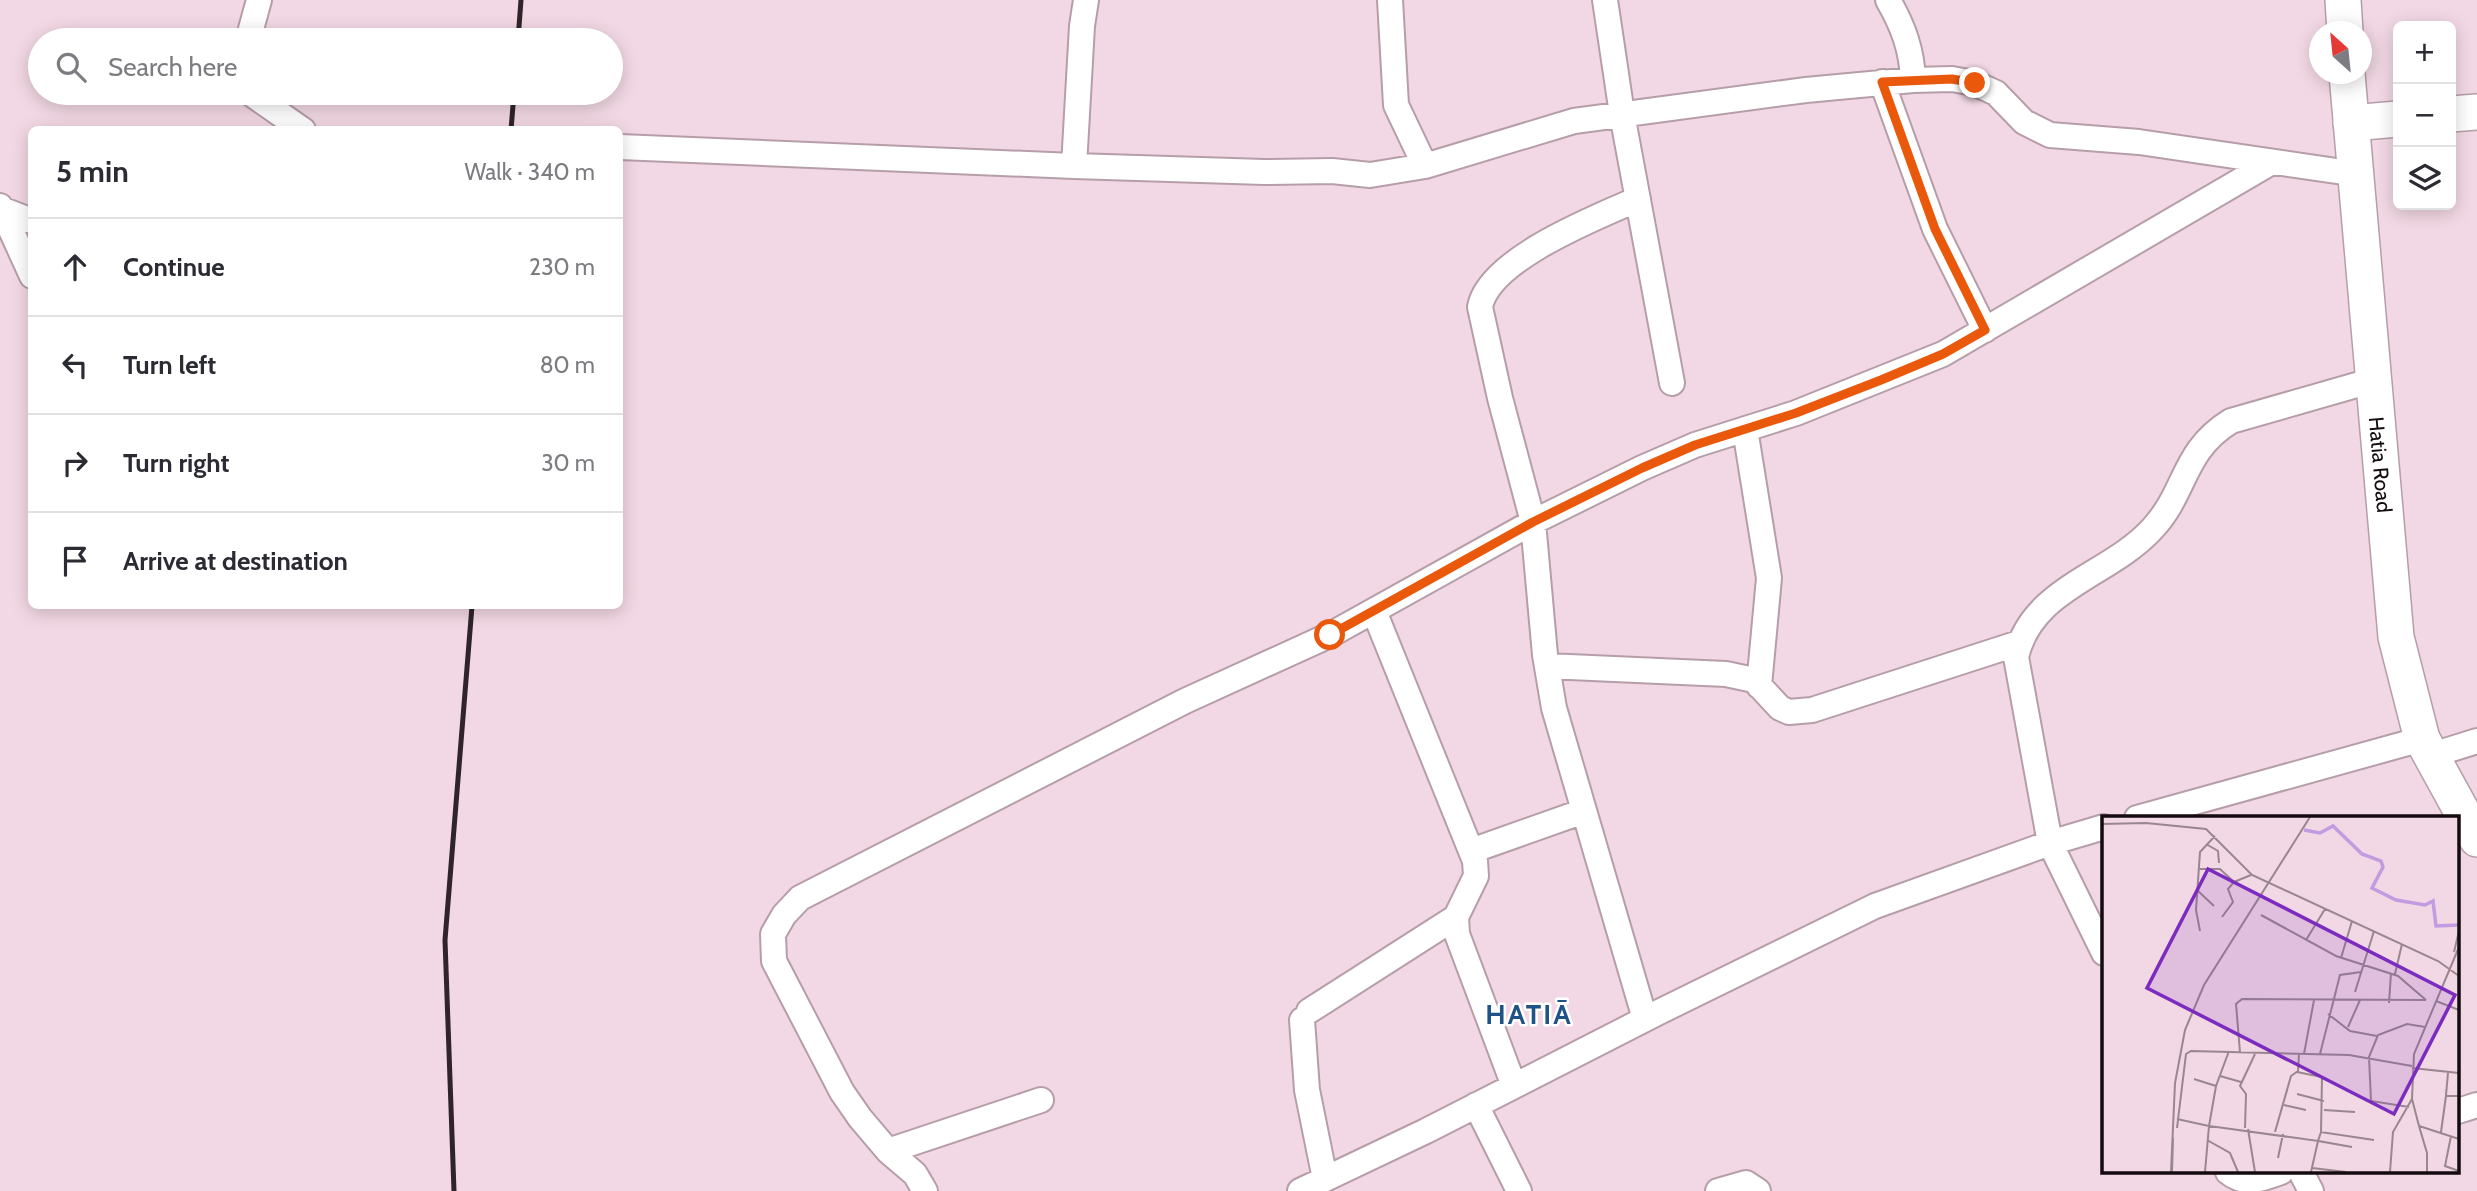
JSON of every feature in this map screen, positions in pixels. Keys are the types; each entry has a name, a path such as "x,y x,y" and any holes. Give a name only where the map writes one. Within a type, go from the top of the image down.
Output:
{"main road":[{"path":"2343,0 2344,21"},
{"name":"Hatia Road","path":"2348,84 2396,637 2426,747 2477,839"},
{"path":"2456,114 2477,112"},
{"path":"2351,124 2393,120"}],"street":[{"path":"252,28 260,0"},
{"path":"1074,166 1082,26 1086,0"},
{"path":"1390,0 1396,104 1425,166"},
{"path":"1605,0 1622,114 1672,383"},
{"path":"1888,0 1902,25 1912,59 1913,79"},
{"path":"623,146 1074,166 1370,174 1425,166 1574,121 1882,82 1952,79 1975,83 1996,93 2024,122 2050,135 2139,142 2357,174"},
{"path":"1882,82 1935,229 1985,330"},
{"path":"267,105 297,126"},
{"path":"925,1191 915,1174 888,1150 842,1092 774,961 773,934 791,906 800,898 1185,701 1330,635 1533,522 1642,468 1695,445 1796,413 1943,354 2272,162"},
{"path":"1638,199 1556,236 1529,253 1493,281 1482,296 1480,307 1533,522 1547,666 1554,708 1646,1019"},
{"path":"1,207 28,219"},
{"path":"1,207 28,267"},
{"path":"2102,949 2050,843 2015,657 2019,643 2045,604 2128,550 2154,528 2168,508 2196,452 2217,429 2231,421 2374,380"},
{"path":"1745,429 1769,578 1759,686"},
{"path":"1325,1179 1307,1090 1305,1016 1456,917 1476,876 1471,851 1374,611"},
{"path":"1547,666 1726,674 1754,680 1780,708 1789,712 1812,710 2019,643"},
{"path":"2145,816 2426,747 2477,741"},
{"path":"1471,851 1584,811"},
{"path":"1300,1191 1875,906 2050,843 2102,829"},
{"path":"1456,917 1460,942 1514,1086"},
{"path":"888,1150 1041,1100"},
{"path":"1476,1105 1520,1191"},
{"path":"2460,1110 2477,1105"},
{"path":"2231,1174 2242,1181 2262,1179 2276,1174"},
{"path":"2302,1174 2311,1191"},
{"path":"1718,1191 1746,1183 1758,1191"}],"railway":[{"path":"519,28 521,0"},
{"path":"511,126 513,105"},
{"path":"454,1191 445,940 472,609"}],"district":[{"name":"HATIĀ","path":"1529,1014"}],"route":[{"path":"1330,635 1533,522 1642,468 1695,445 1796,413 1881,380 1943,354 1985,330 1935,229 1882,82 1952,79 1975,83"}]}
